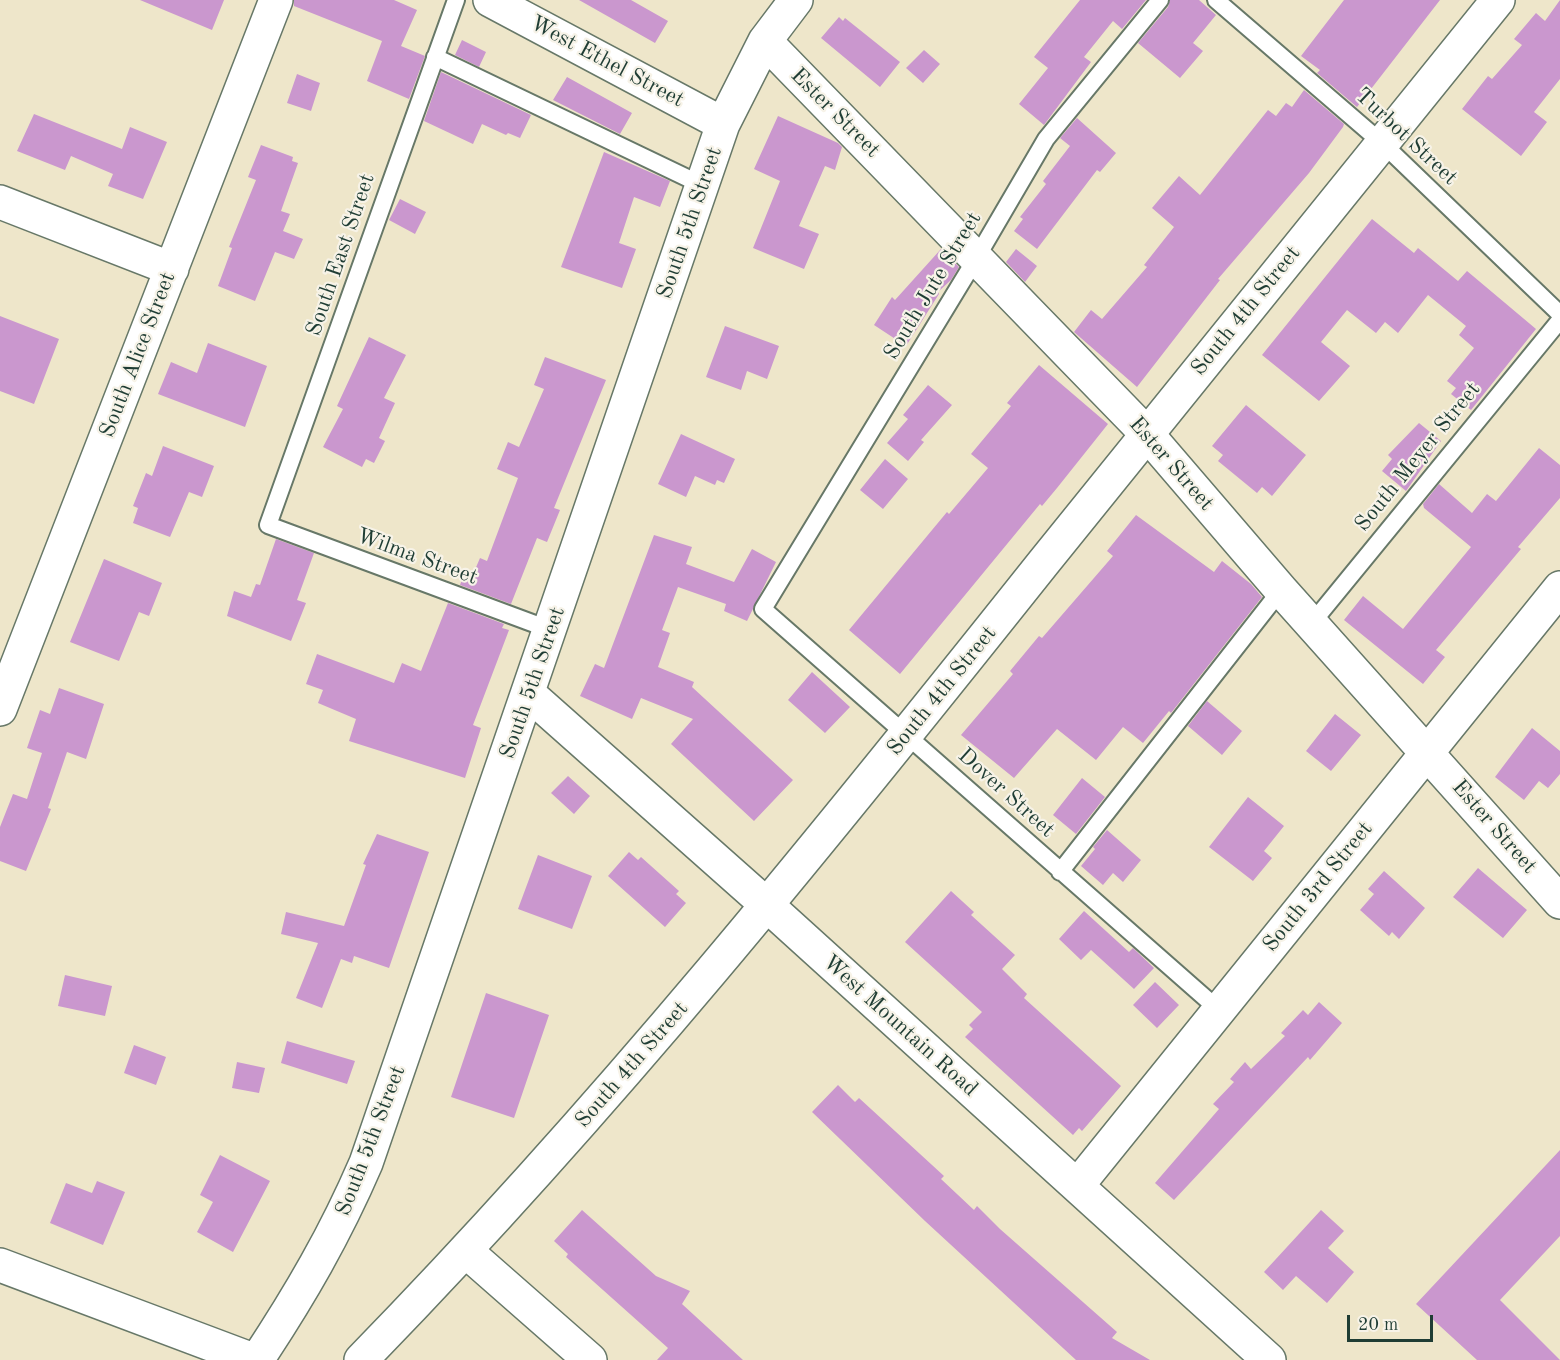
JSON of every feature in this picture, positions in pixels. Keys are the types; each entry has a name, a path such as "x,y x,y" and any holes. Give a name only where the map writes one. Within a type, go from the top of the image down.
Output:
{"street":[{"name":"South Alice Street","path":"0,709 11,648 172,269 276,0"},
{"name":"West Ethel Street","path":"490,0 723,124"},
{"name":"South 5th Street","path":"255,1360 303,1290 344,1215 366,1163 723,124 765,41 796,0"},
{"name":"South 4th Street","path":"361,1360 467,1252 602,1100 768,906 1498,0"},
{"name":"Ester Street","path":"765,41 1147,434 1281,590 1560,902"},
{"path":"0,202 172,269"},
{"name":"South 3rd Street","path":"1077,1186 1560,588"},
{"name":"West Mountain Road","path":"529,694 768,906 1269,1360"},
{"path":"467,1252 590,1360"},
{"path":"0,1265 255,1360"}],"lane":[{"name":"South East Street","path":"268,525 456,0"},
{"name":"South Jute Street","path":"763,609 1046,139 1160,0"},
{"name":"Turbot Street","path":"1216,0 1382,143 1560,314"},
{"path":"435,57 702,185"},
{"name":"South Meyer Street","path":"1312,623 1560,320"},
{"name":"Wilma Street","path":"268,525 551,630"},
{"path":"1060,872 1281,590"},
{"name":"Dover Street","path":"763,609 1219,1010"}],"building":[{"path":"140,0 224,0 212,30"},
{"path":"294,0 394,0 417,10 401,46 425,56 409,99 367,81 382,41 294,6"},
{"path":"579,0 631,0 668,21 655,43"},
{"path":"1080,0 1146,0 1122,29 1113,21 1084,57 1091,62 1044,125 1019,104 1048,68 1034,57"},
{"path":"1170,0 1199,0 1216,15 1193,43 1203,51 1180,78 1138,43 1168,7"},
{"path":"1344,0 1440,0 1357,107 1317,73 1320,70 1301,56"},
{"path":"1560,0 1560,79 1534,112 1547,122 1521,156 1462,109 1488,76 1492,79 1522,45 1514,39 1536,13 1545,21"},
{"path":"839,17 843,21 845,18 900,62 880,87 821,38"},
{"path":"462,40 486,52 479,67 455,55"},
{"path":"924,50 940,64 923,83 906,68"},
{"path":"441,72 531,115 520,138 508,133 506,135 482,124 473,144 424,121"},
{"path":"297,74 320,83 311,111 287,103"},
{"path":"567,77 632,113 620,134 553,100"},
{"path":"1304,90 1344,124 1343,127 1309,173 1218,279 1220,280 1137,387 1074,332 1091,310 1102,319 1147,267 1144,265 1174,227 1152,208 1179,176 1200,195 1268,110 1276,116 1286,103 1292,107"},
{"path":"34,114 122,149 130,127 167,142 143,199 108,186 113,174 71,156 65,170 17,151"},
{"path":"778,116 838,143 842,147 835,170 825,166 799,226 819,234 804,269 753,248 780,181 754,169"},
{"path":"1077,118 1116,153 1100,172 1097,170 1037,249 1014,231 1023,219 1020,217 1046,184 1043,181 1070,146 1060,138"},
{"path":"261,145 293,157 292,161 298,163 281,211 290,214 283,231 303,239 294,259 275,252 255,301 218,286 232,248 229,247 256,180 248,177"},
{"path":"604,152 670,181 660,207 634,197 619,243 636,249 622,288 561,267"},
{"path":"400,199 426,212 415,234 389,220"},
{"path":"1372,219 1414,253 1418,248 1458,281 1467,271 1536,329 1471,410 1451,394 1456,388 1447,381 1474,348 1459,335 1466,326 1428,295 1398,333 1385,322 1376,333 1347,310 1321,342 1350,366 1319,401 1262,355"},
{"path":"941,249 959,267 951,280 938,292 939,294 906,346 874,325 892,297 895,300"},
{"path":"1016,249 1037,266 1025,282 1006,262"},
{"path":"0,316 59,339 34,404 0,391"},
{"path":"725,326 779,346 767,379 747,371 741,390 706,377"},
{"path":"369,337 406,355 384,398 395,403 379,438 385,441 374,463 366,459 362,467 323,447 343,409 337,406"},
{"path":"208,343 267,366 245,427 158,394 171,362 197,373"},
{"path":"545,357 606,380 554,508 560,510 547,542 537,538 511,604 460,585 466,569 474,572 480,558 487,561 518,478 497,469 508,442 519,447 544,389 534,385"},
{"path":"1039,365 1108,424 900,674 849,630 947,512 949,514 988,468 971,454 1011,406 1007,403"},
{"path":"928,385 952,405 921,440 924,442 908,461 887,443 908,419 903,415"},
{"path":"1246,405 1306,455 1272,496 1262,487 1257,493 1218,461 1223,455 1212,446"},
{"path":"1419,423 1441,441 1406,491 1382,471 1392,459 1388,455"},
{"path":"681,434 735,459 724,483 717,480 715,485 695,476 686,497 658,484"},
{"path":"163,446 214,466 202,497 189,492 170,537 133,523 138,508 133,506 146,473 152,476"},
{"path":"1539,448 1560,465 1560,498 1518,547 1521,549 1436,650 1445,657 1423,684 1344,620 1363,596 1403,629 1471,547 1424,508 1423,504 1439,484 1472,513 1487,494 1496,501"},
{"path":"885,459 908,479 883,509 860,490"},
{"path":"1136,515 1214,572 1222,561 1251,584 1262,597 1171,713 1169,711 1143,743 1123,727 1096,760 1057,729 1014,778 961,735 1013,674 1010,671 1039,636 1042,638 1113,556 1107,551"},
{"path":"654,535 692,547 686,564 734,582 752,549 776,562 747,621 724,611 726,604 678,587 662,630 670,633 658,667 694,682 692,687 793,780 754,821 671,744 693,719 641,698 632,719 580,696 595,664 604,668"},
{"path":"276,539 314,553 297,600 306,603 291,641 227,616 234,591 251,597 256,584 260,585"},
{"path":"104,559 162,583 149,616 139,612 119,661 70,642"},
{"path":"448,603 504,624 502,628 509,630 473,725 481,728 465,778 349,741 356,719 318,703 323,690 306,684 317,654 394,683 402,663 421,671"},
{"path":"812,672 850,707 825,733 788,700"},
{"path":"59,688 104,704 86,759 67,752 48,808 51,809 26,871 0,861 0,827 13,794 27,799 42,753 27,748 40,710 50,714"},
{"path":"1207,701 1242,731 1222,755 1188,726"},
{"path":"1335,714 1361,735 1331,771 1306,751"},
{"path":"1532,728 1560,751 1560,774 1548,788 1539,781 1524,800 1495,777"},
{"path":"568,776 590,796 574,814 551,793"},
{"path":"1082,778 1105,797 1076,834 1053,815"},
{"path":"1248,797 1284,826 1264,851 1272,858 1253,881 1209,847"},
{"path":"1107,830 1141,860 1123,882 1113,873 1103,885 1081,866"},
{"path":"377,834 429,852 389,968 354,956 352,963 341,959 322,1008 296,998 318,943 281,934 286,912 344,926 366,865 363,864"},
{"path":"629,852 638,860 641,857 679,891 676,894 686,903 665,927 608,876"},
{"path":"538,855 592,876 572,929 518,909"},
{"path":"1478,868 1527,910 1503,938 1453,897"},
{"path":"1384,871 1425,908 1399,939 1392,932 1389,936 1360,910 1374,894 1368,889"},
{"path":"951,891 974,912 971,915 1015,955 1002,969 1027,994 1024,998 1121,1086 1082,1131 1079,1128 1073,1135 965,1037 973,1029 969,1025 982,1012 905,942"},
{"path":"1084,911 1129,952 1133,948 1154,968 1134,989 1091,950 1081,960 1059,939"},
{"path":"65,975 112,986 105,1016 58,1006"},
{"path":"1155,982 1179,1005 1157,1028 1133,1005"},
{"path":"486,993 549,1015 514,1118 451,1097"},
{"path":"1319,1002 1342,1023 1310,1060 1308,1057 1174,1200 1155,1183 1219,1109 1213,1104 1234,1082 1230,1079 1245,1062 1251,1069 1285,1036 1281,1033 1303,1010 1308,1015"},
{"path":"287,1041 355,1061 347,1084 281,1063"},
{"path":"134,1045 166,1057 156,1085 124,1073"},
{"path":"237,1062 265,1068 259,1093 232,1088"},
{"path":"838,1085 855,1102 859,1098 944,1176 941,1179 974,1210 977,1206 1117,1332 1112,1338 1150,1360 1076,1360 925,1221 812,1112"},
{"path":"1560,1150 1560,1236 1500,1300 1560,1360 1477,1360 1416,1304"},
{"path":"220,1155 270,1181 233,1252 197,1232 213,1202 200,1195"},
{"path":"97,1181 125,1192 103,1245 50,1223 66,1183 92,1193"},
{"path":"582,1210 656,1276 690,1291 682,1304 743,1360 657,1360 668,1348 566,1257 568,1254 554,1241"},
{"path":"1321,1210 1344,1231 1328,1248 1354,1272 1327,1303 1296,1276 1283,1290 1264,1272"}]}
